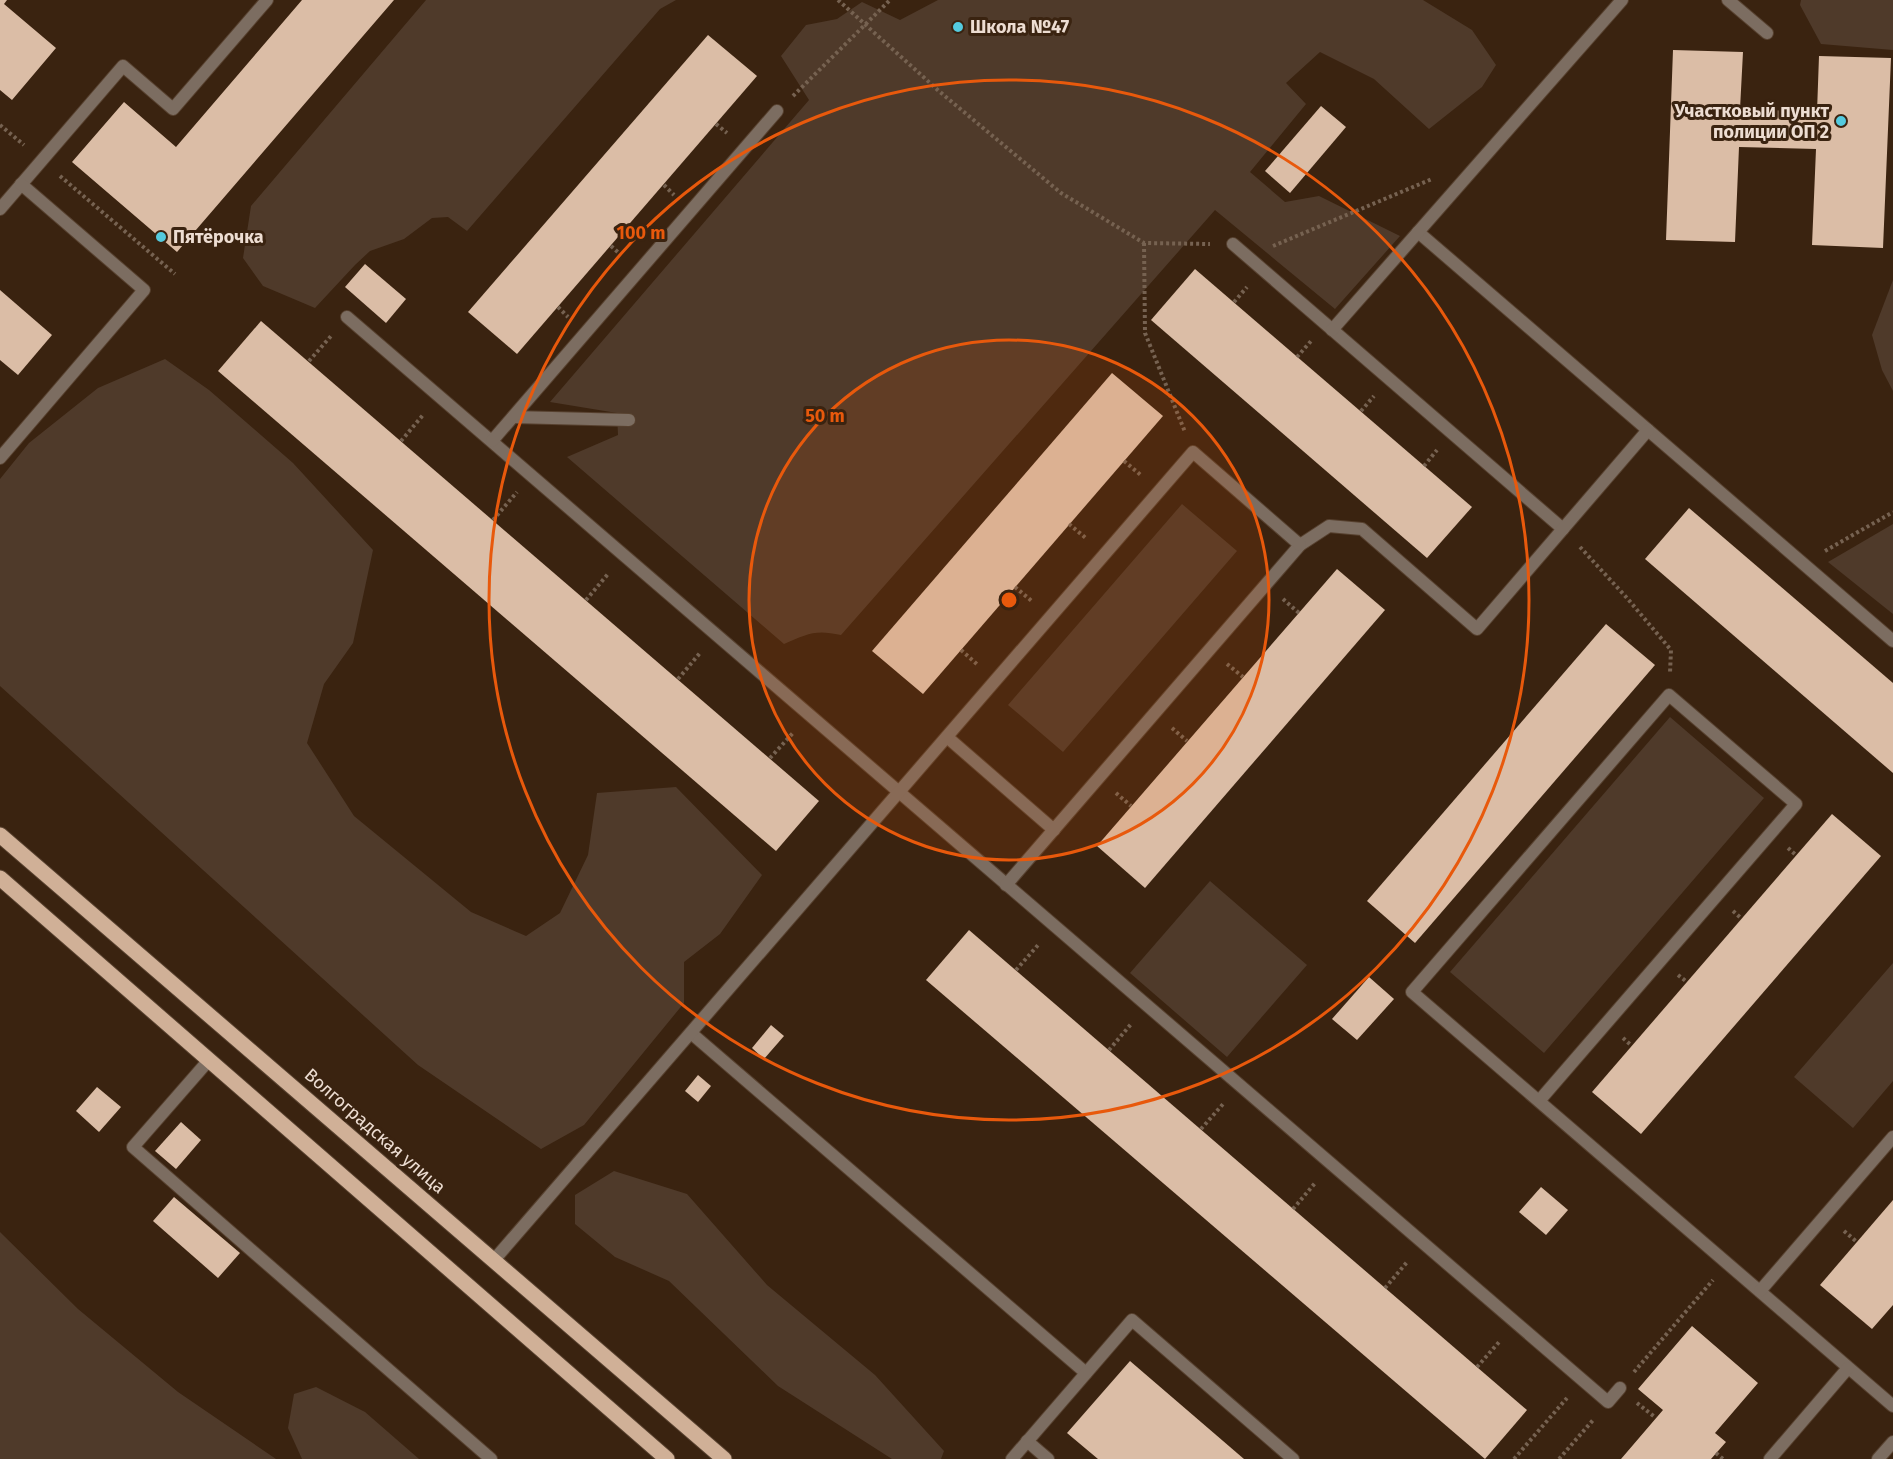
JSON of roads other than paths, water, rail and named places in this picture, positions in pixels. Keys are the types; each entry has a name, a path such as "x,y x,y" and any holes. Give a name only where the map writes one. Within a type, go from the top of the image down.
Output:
{"main road":[{"name":"Волгоградская улица","path":"0,835 724,1459"},
{"path":"0,878 667,1459"}],"street":[{"path":"1,207 123,66 173,110 267,0"},
{"path":"1332,330 1622,0"},
{"path":"1728,0 1767,33"},
{"path":"492,441 777,111"},
{"path":"0,458 144,290 21,184"},
{"path":"1418,232 1893,640"},
{"path":"1233,244 1563,529"},
{"path":"347,317 1608,1402 1620,1388"},
{"path":"513,417 629,420"},
{"path":"1006,885 1300,545 1329,526 1362,529 1477,629 1648,430"},
{"path":"494,1260 1193,452 1300,545"},
{"path":"1539,1101 1796,804 1669,695 1412,992 1893,1406"},
{"path":"946,737 1054,830"},
{"path":"690,1033 1086,1373"},
{"path":"209,1060 133,1148 492,1459"},
{"path":"1760,1291 1893,1137"},
{"path":"1012,1459 1132,1320 1293,1459"},
{"path":"1770,1459 1848,1368"},
{"path":"1028,1441 1048,1459"},
{"path":"1878,1459 1893,1442"}],"place":[{"name":"Школа №47","path":"958,27"},
{"name":"Участковый пункт полиции ОП 2","path":"1841,121"},
{"name":"Пятёрочка","path":"161,237"}]}
